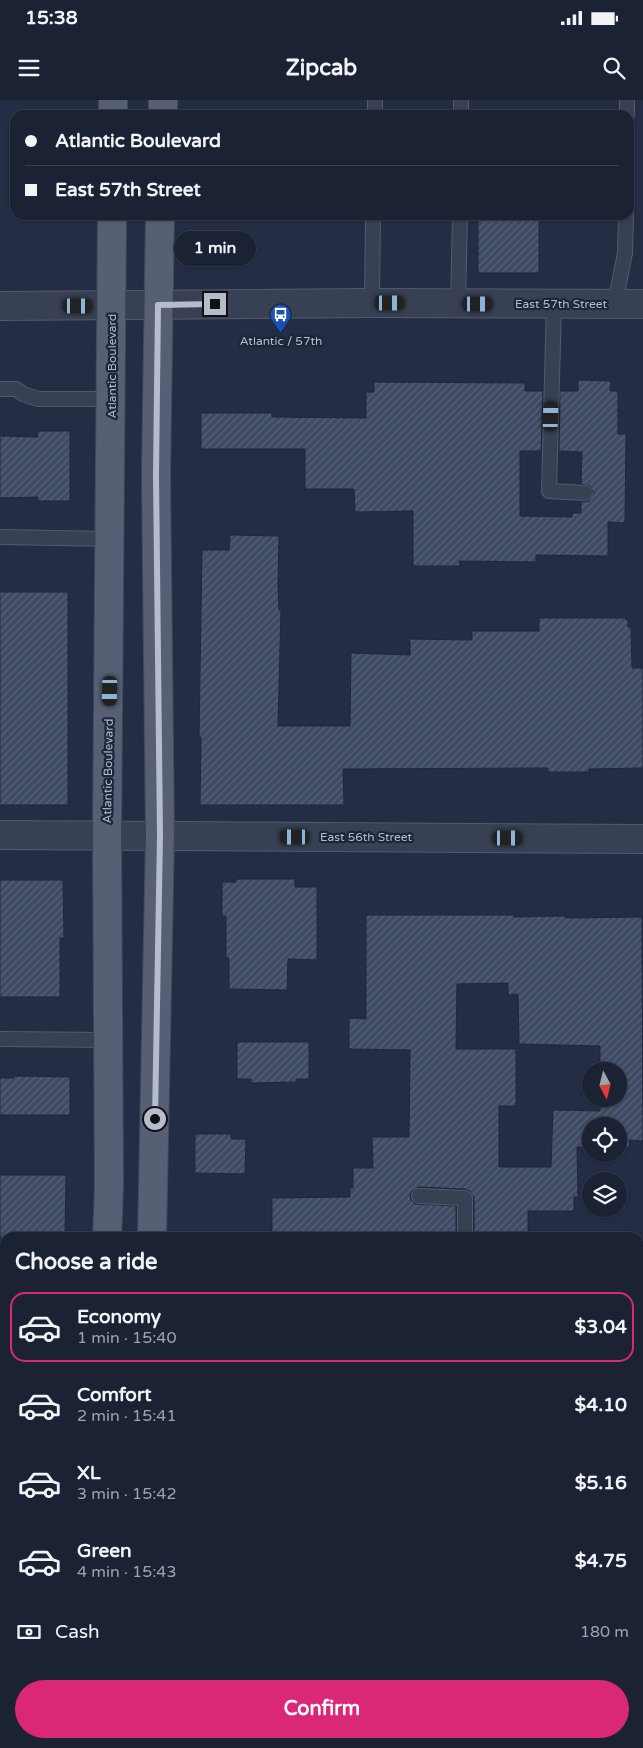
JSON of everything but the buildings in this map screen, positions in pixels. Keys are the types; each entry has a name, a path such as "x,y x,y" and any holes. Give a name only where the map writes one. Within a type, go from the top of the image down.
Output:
{"main road":[{"name":"Atlantic Boulevard","path":"107,1232 107,836 111,539 112,220"},
{"path":"152,1232 160,836 156,475 160,220"}],"street":[{"name":"East 57th Street","path":"0,306 372,303 643,304"},
{"name":"East 56th Street","path":"0,835 643,839"}],"lane":[{"path":"372,303 373,220"},
{"path":"458,304 460,220"},
{"path":"615,304 626,253 626,220"},
{"path":"554,304 549,491 585,493"},
{"path":"0,389 16,389 23,394 38,398 112,399"},
{"path":"0,537 111,539"},
{"path":"0,1039 108,1040"},
{"path":"419,1196 465,1198 465,1232"}],"place":[{"name":"Atlantic / 57th","path":"281,333"}],"route":[{"path":"155,1119 160,836 156,475 158,305 215,304"}]}
